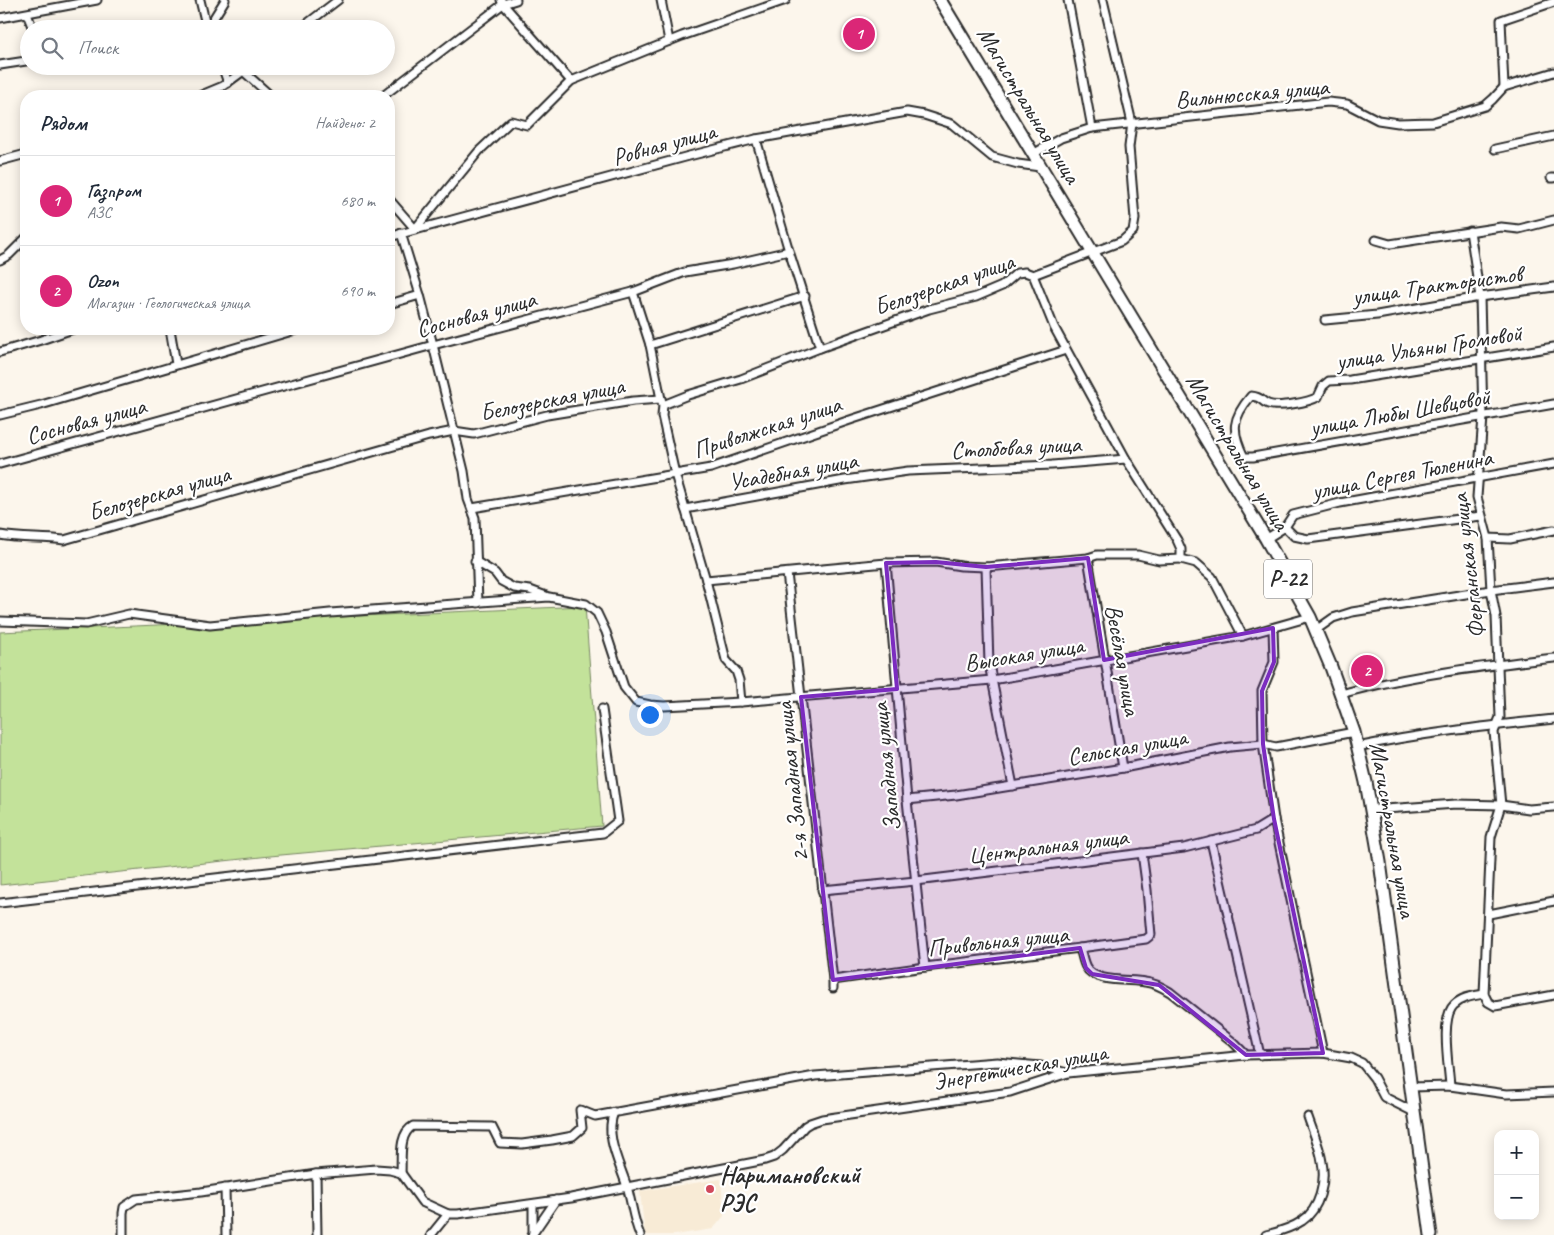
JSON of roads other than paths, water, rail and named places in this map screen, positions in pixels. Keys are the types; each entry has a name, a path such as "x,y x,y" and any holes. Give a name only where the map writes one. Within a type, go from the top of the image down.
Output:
{"highway":[{"name":"Магистральная улица","path":"940,0 1266,539 1316,630 1354,732 1366,782 1380,862 1431,1235"}],"street":[{"path":"0,18 97,0"},
{"path":"200,0 205,20"},
{"path":"213,20 225,0"},
{"path":"312,20 338,0"},
{"path":"391,90 502,2 516,0"},
{"path":"661,0 669,41"},
{"path":"395,206 415,229 480,151 512,121 527,125 571,82 669,41 786,0"},
{"path":"1068,0 1092,128"},
{"path":"1104,0 1132,122"},
{"path":"502,2 571,82"},
{"path":"1504,87 1501,20 1554,2"},
{"path":"27,14 29,20"},
{"path":"0,65 20,62"},
{"name":"Вильнюсская улица","path":"1032,154 1061,138 1092,128 1132,122 1328,102 1348,104 1378,120 1398,123 1433,122 1485,106 1504,87 1554,72"},
{"path":"224,75 225,84"},
{"path":"217,90 237,75"},
{"path":"247,75 264,90"},
{"path":"212,90 225,84"},
{"name":"Ровная улица","path":"395,235 756,139 907,112 952,124 992,157 1018,164 1040,167"},
{"name":"Белозерская улица","path":"0,535 64,540 429,436 454,431 474,434 547,415 633,401 662,402 741,379 929,309 976,296 1002,286 1021,272 1033,275 1122,241 1133,231 1135,219 1129,147 1132,122"},
{"path":"1495,149 1554,136"},
{"path":"756,139 820,348"},
{"path":"0,162 20,156"},
{"path":"1376,240 1390,244 1501,227 1519,228 1554,220"},
{"name":"Ферганская улица","path":"1470,231 1480,297 1480,359 1483,417 1477,497 1488,538 1491,590 1496,616 1500,717 1494,732 1501,805"},
{"path":"401,233 433,345 464,471 468,499 475,518 478,603"},
{"path":"0,260 9,255 20,244"},
{"name":"Сосновая улица","path":"0,464 634,292 684,272 733,264 789,251"},
{"path":"1033,275 1054,327 1126,459 1177,540 1181,549 1181,559"},
{"name":"улица Трактористов","path":"1325,320 1377,315 1480,297 1554,287"},
{"path":"634,292 650,345 674,474 706,580 726,660 736,671 740,680 741,702"},
{"path":"395,302 420,295"},
{"path":"650,345 805,296"},
{"path":"0,352 56,335"},
{"path":"171,335 176,364"},
{"path":"0,415 41,405 278,335"},
{"name":"улица Ульяны Громовой","path":"1253,457 1244,458 1237,443 1234,424 1240,409 1251,396 1259,397 1267,404 1282,406 1318,397 1323,386 1329,380 1350,380 1554,347"},
{"name":"Приволжская улица","path":"472,508 711,468 879,410 1066,350"},
{"name":"улица Любы Шевцовой","path":"1253,457 1554,404"},
{"name":"Столбовая улица","path":"908,471 1052,465 1126,459"},
{"name":"улица Сергея Тюленина","path":"1266,539 1285,527 1293,515 1308,510 1554,464"},
{"name":"Усадебная улица","path":"685,509 845,480 908,471"},
{"path":"1285,527 1294,536 1308,539 1481,516"},
{"path":"1488,538 1510,539 1554,530"},
{"path":"706,580 886,563 936,562 986,567 1097,556 1138,555 1159,560 1181,559 1196,563 1212,577 1242,636"},
{"name":"Весёлая улица","path":"1088,558 1123,768"},
{"path":"476,561 495,573 501,581 514,588 530,590 549,597"},
{"name":"Западная улица","path":"886,563 907,800 925,967"},
{"path":"986,567 988,649 992,680 1013,786"},
{"name":"2-я Западная улица","path":"787,573 833,984"},
{"path":"1316,630 1333,618 1352,612 1554,582"},
{"path":"0,620 86,624 130,614 210,625 330,613 549,597"},
{"name":"Высокая улица","path":"549,597 586,604 597,613 606,632 624,687 636,702 664,706 741,702 992,680 1242,636 1310,617"},
{"path":"1273,628 1274,662 1262,691 1263,744 1274,819 1323,1053"},
{"path":"1341,694 1371,686 1497,665 1554,658"},
{"path":"0,903 603,833 618,821 602,710"},
{"path":"1357,747 1380,742 1554,719"},
{"name":"Сельская улица","path":"907,800 956,796 1123,768 1230,746 1263,744 1276,747 1354,732"},
{"path":"1370,810 1456,804 1529,808 1554,807"},
{"path":"1501,805 1491,837 1484,994 1488,1002 1495,1006 1554,995"},
{"name":"Центральная улица","path":"822,890 916,881 1184,848 1256,830 1274,819"},
{"path":"1211,841 1260,1055"},
{"path":"1080,948 1146,939 1151,935 1142,853"},
{"path":"1488,914 1554,902"},
{"name":"Привольная улица","path":"833,984 925,967 1080,948 1086,968 1092,974 1111,979 1141,981 1159,985 1233,1042 1246,1056"},
{"path":"1450,1086 1446,1027 1448,1016 1453,1005 1465,998 1484,994"},
{"name":"Энергетическая улица","path":"448,1214 474,1213 556,1200 774,1157 810,1122 1010,1092 1068,1073 1246,1056 1323,1053 1351,1058 1362,1063 1374,1078 1384,1096 1414,1112"},
{"path":"595,1116 815,1076 997,1062 1041,1066 1068,1073"},
{"path":"1410,1087 1450,1086 1506,1094 1554,1092"},
{"path":"401,1174 403,1138 406,1131 413,1126 492,1127 500,1143 522,1144 573,1136 582,1128 580,1110 595,1116 611,1127"},
{"path":"614,1112 611,1127 618,1166 627,1187 634,1222 640,1235"},
{"path":"1266,1235 1304,1220 1321,1194 1324,1178 1322,1161 1308,1117"},
{"path":"123,1235 124,1207 136,1199 316,1174 376,1169 390,1170 401,1174 422,1202 448,1214 431,1235"},
{"path":"316,1174 317,1235"},
{"path":"225,1188 226,1235"},
{"path":"533,1234 556,1200"},
{"path":"533,1204 533,1234"}],"place":[{"name":"Газпром","path":"859,34"},
{"name":"Ozon","path":"1367,671"},
{"name":"Наримановский РЭС","path":"710,1189"}]}
